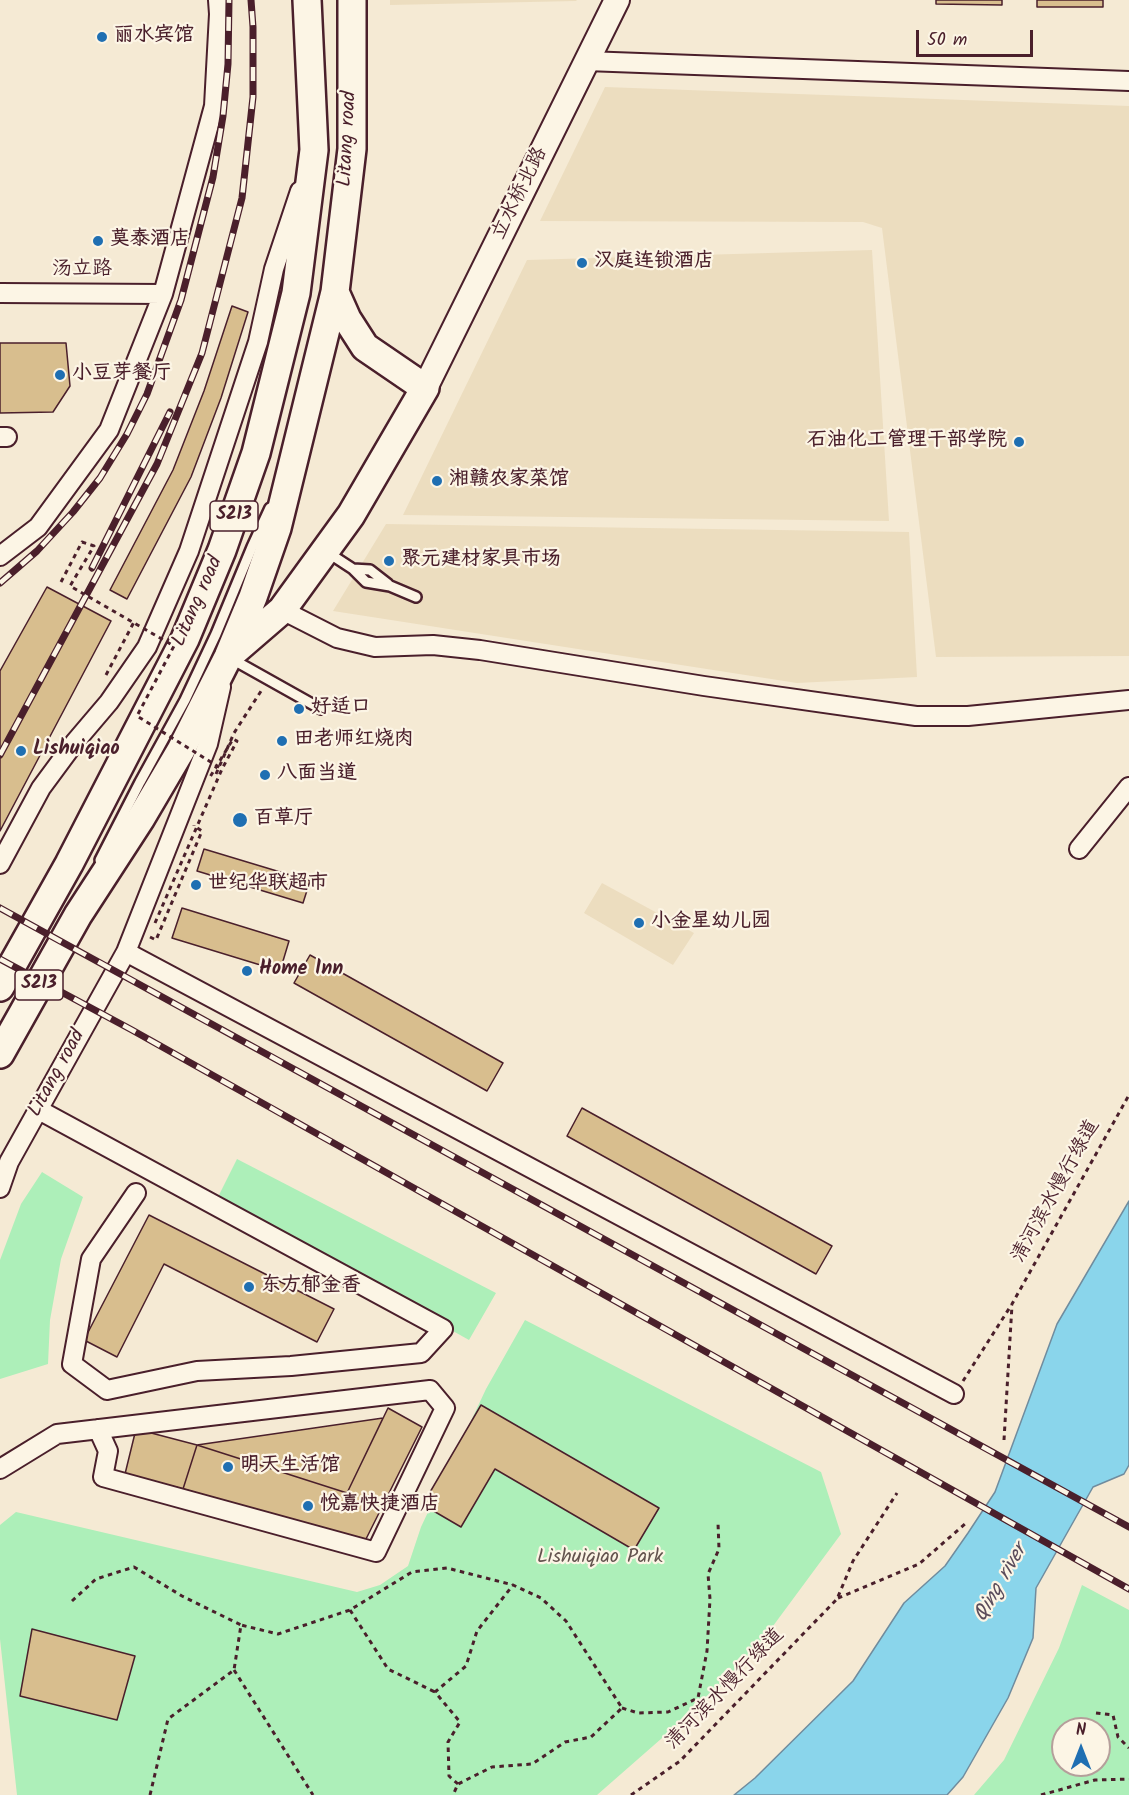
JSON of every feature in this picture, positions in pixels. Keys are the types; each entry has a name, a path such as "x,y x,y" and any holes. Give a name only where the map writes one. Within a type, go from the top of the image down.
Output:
{"main road":[{"name":"Litang road","path":"0,987 69,864 185,639 222,550 256,453 296,293 314,150 308,0"},
{"name":"Litang road","path":"0,1054 78,915 141,818 175,759 228,657 253,597 277,528 335,292 352,150 352,0"},
{"path":"228,657 282,610 351,515 425,388 365,347 347,319 335,292"}],"street":[{"path":"0,556 38,526 109,430 163,294 214,106 218,0"},
{"name":"立水桥北路","path":"425,388 617,0"},
{"path":"586,61 1129,81"},
{"name":"Litang road","path":"0,864 41,788 75,742 109,702 147,647 189,551 258,342 274,269 314,150"},
{"name":"汤立路","path":"0,293 163,294"},
{"path":"282,610 337,638 375,646 433,645 480,650 704,686 916,716 968,716 1129,700"},
{"name":"Litang road","path":"0,1188 9,1162 126,952 208,744 228,657"},
{"path":"1079,849 1129,787"},
{"path":"126,952 954,1394"},
{"path":"39,1110 443,1329 421,1353 291,1366 197,1371 107,1390 72,1364 91,1259 136,1193"},
{"path":"0,1469 57,1434 98,1429 430,1390 445,1408 376,1552 103,1477 108,1451 98,1429"}],"lane":[{"path":"78,915 102,855 185,700 293,460"},
{"path":"325,550 353,569 366,582 390,586 416,597"},
{"path":"228,657 321,709"}],"path":[{"path":"62,582 82,542 94,546 70,586 174,646 138,716 222,769"},
{"path":"105,676 134,622"},
{"path":"150,937 156,940 202,831 194,826 234,733 266,684"},
{"path":"155,922 222,769 237,741 233,740 210,777"},
{"name":"清河滨水慢行绿道","path":"954,1394 1012,1304 1129,1095"},
{"name":"清河滨水慢行绿道","path":"1004,1440 1012,1304"},
{"name":"清河滨水慢行绿道","path":"631,1795 680,1761 837,1599 853,1561 897,1493"},
{"path":"72,1601 96,1579 134,1567 182,1596 241,1624 278,1634 350,1611 412,1572 447,1568 513,1585 541,1598 566,1621 622,1708 638,1713 668,1712 698,1698 707,1651 710,1599 708,1574 719,1550 718,1524"},
{"name":"清河滨水慢行绿道","path":"837,1599 919,1564 965,1524"},
{"path":"435,1692 466,1666 477,1631 513,1585"},
{"path":"350,1611 388,1669 435,1692 460,1722 448,1742 449,1776 458,1784"},
{"path":"241,1624 234,1670 313,1795"},
{"path":"150,1795 168,1719 234,1670"},
{"path":"453,1795 458,1784 492,1767 532,1764 565,1742 591,1737 622,1708"},
{"path":"1096,1713 1113,1715 1118,1737 1129,1748"},
{"path":"1041,1795 1095,1780 1129,1779"}],"shaded area":[{"path":"390,0 577,0 390,5"},
{"name":"石油化工管理干部学院","path":"605,87 1129,106 1129,656 936,657 882,228 863,222 540,221"},
{"path":"872,250 889,521 403,515 527,260"},
{"name":"聚元建材家具市场","path":"386,524 909,532 917,677 797,683 333,611"},
{"name":"小金星幼儿园","path":"602,883 694,933 673,965 584,913"}],"green space":[{"path":"237,1159 496,1293 469,1340 217,1199"},
{"path":"42,1172 83,1197 61,1259 50,1320 48,1364 0,1379 0,1260 21,1204"},
{"name":"Lishuiqiao Park","path":"525,1320 821,1472 841,1534 742,1668 597,1795 17,1795 0,1639 0,1525 16,1512 357,1592 380,1585 408,1566 421,1527 486,1389"},
{"path":"1082,1585 1129,1610 1129,1795 974,1795 1004,1760 1059,1648"}],"water":[{"name":"Qing river","path":"1129,1201 1129,1465 1124,1474 1093,1487 1036,1588 1033,1638 1008,1698 963,1777 947,1795 734,1795 755,1778 853,1681 904,1603 945,1566 968,1533 995,1492 1057,1324"}],"building":[{"path":"936,0 1002,0 1002,5 936,4"},
{"path":"1037,0 1103,0 1103,7 1037,7"},
{"path":"232,306 248,312 221,398 191,477 127,599 110,590 173,470 204,391"},
{"path":"0,343 66,343 70,386 53,412 0,413"},
{"name":"Lishuiqiao","path":"47,587 111,621 0,831 0,671"},
{"path":"204,849 310,881 303,903 197,871"},
{"path":"182,908 289,941 280,971 172,938"},
{"path":"310,955 503,1063 487,1091 294,983"},
{"path":"582,1108 832,1246 816,1274 567,1136"},
{"name":"东方郁金香","path":"149,1215 334,1309 317,1342 164,1264 117,1357 84,1340"},
{"path":"481,1405 659,1508 634,1550 495,1469 461,1527 425,1506 426,1499"},
{"name":"明天生活馆","path":"388,1408 422,1427 365,1541 183,1489 197,1445 347,1493"},
{"path":"383,1418 347,1493 197,1445"},
{"path":"136,1429 197,1445 183,1489 125,1474"},
{"path":"32,1629 135,1656 117,1720 20,1696"}],"railway":[{"path":"0,583 37,551 100,478 127,434 147,394 181,300 213,177 223,116 228,64 229,0"},
{"path":"0,755 157,464 202,353 242,198 253,97 251,0"},
{"path":"92,568 170,412"},
{"path":"0,908 1129,1527"},
{"path":"0,959 132,1030 1129,1589"}],"place":[{"name":"丽水宾馆","path":"102,37"},
{"name":"莫泰酒店","path":"98,241"},
{"name":"汉庭连锁酒店","path":"582,263"},
{"name":"小豆芽餐厅","path":"60,375"},
{"name":"石油化工管理干部学院","path":"1019,442"},
{"name":"湘赣农家菜馆","path":"437,481"},
{"name":"聚元建材家具市场","path":"389,561"},
{"name":"好适口","path":"299,709"},
{"name":"田老师红烧肉","path":"282,741"},
{"name":"Lishuiqiao","path":"21,751"},
{"name":"八面当道","path":"265,775"},
{"name":"百草厅","path":"240,820"},
{"name":"世纪华联超市","path":"196,885"},
{"name":"小金星幼儿园","path":"639,923"},
{"name":"Home Inn","path":"247,971"},
{"name":"东方郁金香","path":"249,1287"},
{"name":"明天生活馆","path":"228,1467"},
{"name":"悦嘉快捷酒店","path":"308,1506"}]}
